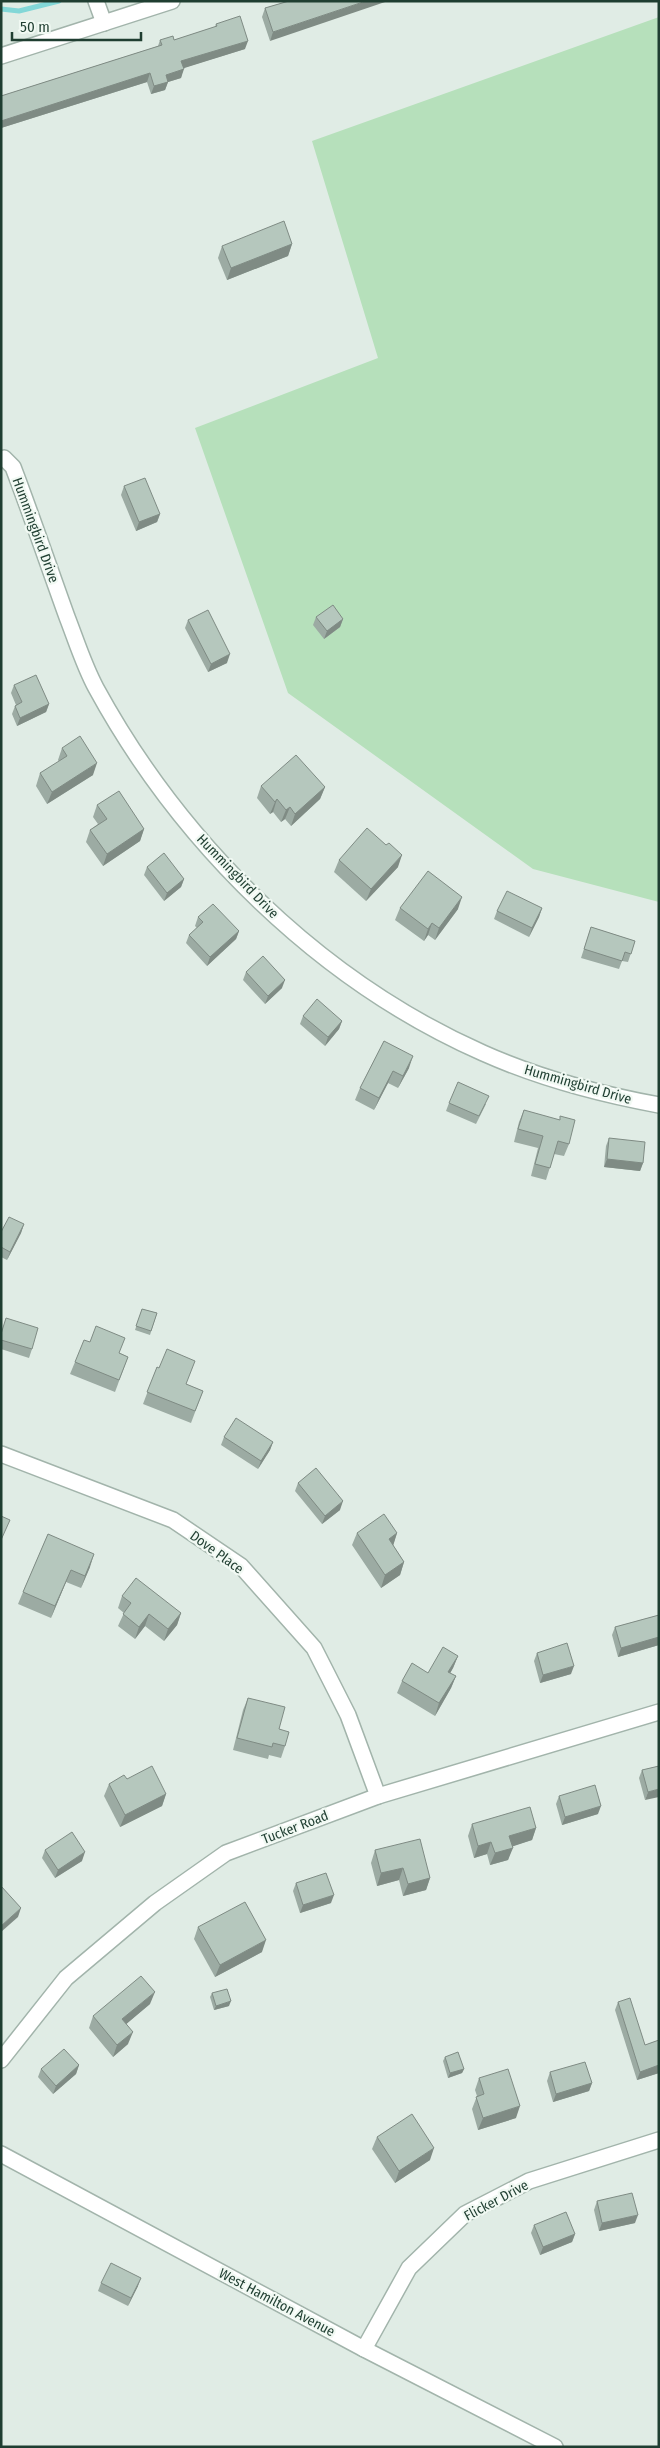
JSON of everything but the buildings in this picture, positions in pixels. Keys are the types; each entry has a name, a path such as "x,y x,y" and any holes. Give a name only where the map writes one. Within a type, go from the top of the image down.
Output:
{"street":[{"path":"96,1 104,23"},
{"path":"1,56 172,1"},
{"name":"Hummingbird Drive","path":"1,459 4,458 13,467 77,643 95,686 143,765 190,827 233,875 289,929 322,956 384,998 438,1030 482,1053 534,1073 613,1096 659,1105"},
{"name":"Dove Place","path":"1,1454 173,1520 241,1566 314,1648 348,1714 378,1796"},
{"name":"Tucker Road","path":"1,2060 66,1978 155,1903 226,1853 378,1796 659,1712"},
{"name":"Flicker Drive","path":"364,2349 409,2268 464,2214 528,2181 659,2140"},
{"name":"West Hamilton Avenue","path":"1,2154 364,2349 555,2447"}],"green space":[{"path":"659,17 659,902 533,869 288,693 195,428 378,358 312,141"}],"waterway":[{"path":"1,9 19,11 59,1"}]}
